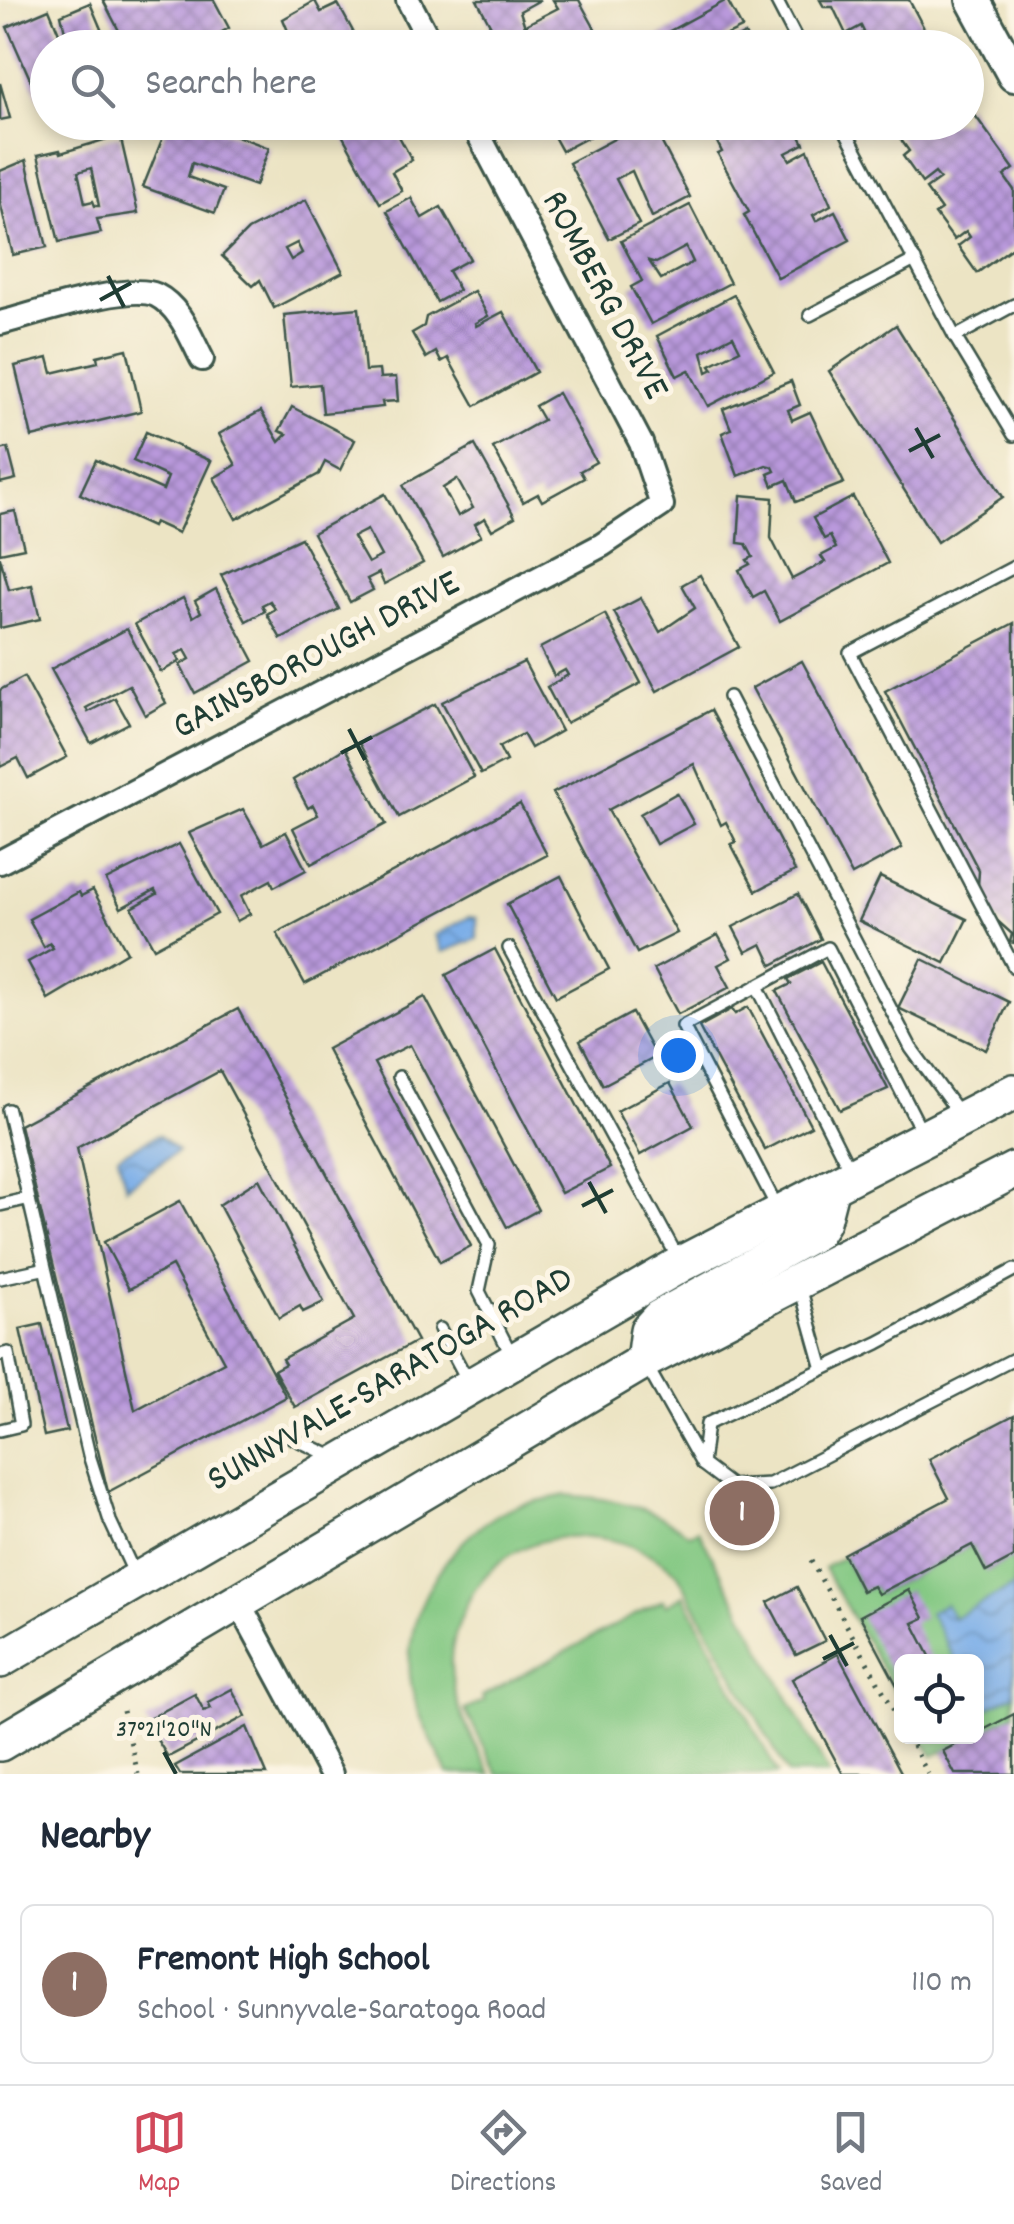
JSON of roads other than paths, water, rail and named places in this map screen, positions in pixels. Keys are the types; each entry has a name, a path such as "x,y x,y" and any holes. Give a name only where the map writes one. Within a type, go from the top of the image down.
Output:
{"main road":[{"path":"973,0 1014,75"},
{"name":"SUNNYVALE-SARATOGA ROAD","path":"0,1660 513,1358 681,1264 1014,1092"},
{"path":"0,1743 644,1361 1014,1170"},
{"path":"644,1361 648,1330 658,1318 815,1232 842,1180"}],"street":[{"path":"408,0 424,30"},
{"name":"ROMBERG DRIVE","path":"481,140 641,443 662,506"},
{"path":"0,323 123,293 154,294 181,317 202,359"},
{"name":"GAINSBOROUGH DRIVE","path":"0,862 602,545 662,506"},
{"path":"239,1603 330,1774"}],"lane":[{"path":"776,0 792,30"},
{"path":"851,140 955,337 1014,435"},
{"path":"810,315 915,260"},
{"path":"955,337 1014,305"},
{"path":"1014,567 850,652 1014,967"},
{"path":"729,697 911,1048 962,1118"},
{"path":"510,948 681,1264"},
{"path":"780,1212 684,1026 828,948 925,1138"},
{"path":"757,986 842,1180"},
{"path":"400,1077 488,1245 479,1291 513,1358"},
{"path":"8,1110 42,1269 89,1454 110,1521 136,1578"},
{"path":"0,1205 26,1198"},
{"path":"0,1278 42,1269"},
{"path":"702,1464 708,1424 1014,1270"},
{"path":"798,1282 823,1369"},
{"path":"440,1329 469,1383"},
{"path":"0,1355 8,1353 21,1425 0,1430"},
{"path":"644,1361 702,1464 730,1486 770,1484 1014,1359"},
{"path":"283,1433 341,1460"}],"water":[{"path":"469,917 477,918 477,939 443,952 435,935"},
{"path":"158,1135 178,1151 126,1188 118,1156"},
{"path":"1014,1586 1014,1694 984,1710 984,1654 951,1654 930,1612 945,1604 953,1618"}],"place":[{"name":"Fremont High School","path":"742,1513"}]}
